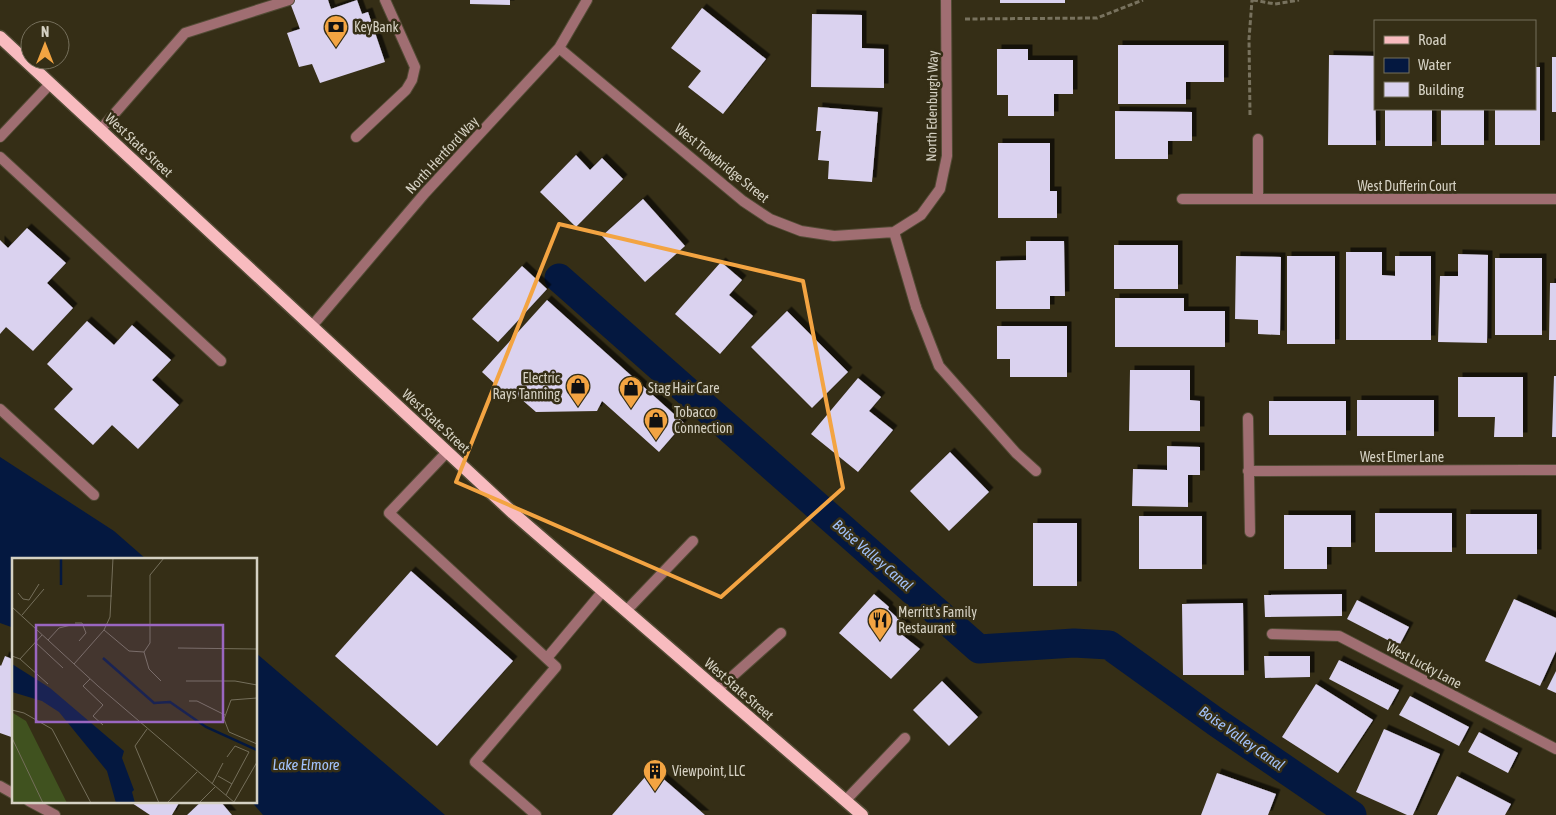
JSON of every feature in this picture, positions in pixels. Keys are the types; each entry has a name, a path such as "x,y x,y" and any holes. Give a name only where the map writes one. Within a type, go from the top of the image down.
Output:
{"main road":[{"name":"West State Street","path":"0,37 513,513 862,815"}],"street":[{"path":"100,129 186,33 289,0"},
{"path":"356,137 406,90 412,80 415,68 385,0"},
{"name":"North Hertford Way","path":"312,326 425,193 559,48 588,0"},
{"name":"North Edenburgh Way","path":"894,232 921,215 940,188 947,156 946,0"},
{"name":"West Trowbridge Street","path":"559,48 743,201 770,219 801,231 834,236 894,232"},
{"path":"0,137 50,84"},
{"path":"1258,139 1258,199"},
{"path":"0,157 221,361"},
{"name":"West Dufferin Court","path":"1182,199 1556,199"},
{"path":"894,232 916,307 939,366 1016,453 1036,472"},
{"path":"0,409 94,495"},
{"path":"1248,418 1250,532"},
{"path":"447,452 388,513 556,667 475,762 536,815"},
{"name":"West Elmer Lane","path":"1248,471 1556,470"},
{"path":"626,611 693,541"},
{"path":"547,658 603,591"},
{"path":"717,690 781,633"},
{"name":"West Lucky Lane","path":"1272,634 1340,636 1556,749"},
{"path":"845,801 905,738"},
{"path":"0,786 12,793"},
{"path":"31,802 55,815"}],"path":[{"path":"946,19 1097,18 1144,0"},
{"path":"1250,115 1249,39 1252,0 1275,4 1299,0"}],"highlighted area":[{"path":"559,224 803,281 843,488 721,597 456,482"}],"water":[{"path":"0,457 114,531 145,558 12,558 12,627 0,623"},
{"name":"Lake Elmore","path":"258,655 445,815 263,815 252,802 258,802"}],"building":[{"name":"KeyBank","path":"289,0 328,0 331,9 357,0 362,14 368,12 385,62 320,83 312,64 299,67 287,33 300,29"},
{"path":"470,0 510,0 510,5 470,4"},
{"path":"1000,0 1065,0 1065,3 1000,3"},
{"path":"702,8 766,59 723,114 688,87 701,71 671,48"},
{"path":"812,14 862,15 862,48 884,49 884,88 811,87"},
{"path":"1118,45 1224,45 1224,82 1186,82 1186,104 1118,104"},
{"path":"997,49 1028,49 1028,60 1073,60 1073,94 1054,94 1054,116 1008,116 1008,95 997,95"},
{"path":"1329,55 1374,56 1376,145 1328,145"},
{"path":"1552,57 1556,57 1556,112 1552,112"},
{"path":"1536,67 1540,67 1540,145 1495,145 1495,110 1536,110"},
{"path":"818,107 878,112 872,182 828,179 829,161 818,160 821,131 816,131"},
{"path":"1385,110 1432,110 1432,146 1385,146"},
{"path":"1441,110 1484,110 1484,145 1441,145"},
{"path":"1115,111 1192,112 1192,141 1168,141 1168,159 1115,159"},
{"path":"998,143 1050,143 1050,191 1057,191 1057,218 998,218"},
{"path":"576,155 590,170 602,158 623,179 576,227 540,192"},
{"path":"643,199 685,246 645,282 602,236"},
{"path":"27,228 66,263 47,283 73,308 33,351 6,327 0,334 0,240 8,248"},
{"path":"1026,241 1064,241 1065,296 1050,296 1050,309 996,309 996,261 1026,260"},
{"path":"1114,245 1178,245 1178,289 1114,289"},
{"path":"1346,252 1382,252 1382,275 1395,276 1395,256 1431,256 1431,340 1346,340"},
{"path":"1458,254 1488,255 1487,343 1438,342 1440,276 1458,276"},
{"path":"1236,256 1281,257 1280,335 1258,334 1258,320 1235,319"},
{"path":"1287,256 1335,256 1335,344 1287,344"},
{"path":"1495,258 1542,258 1542,335 1495,335"},
{"path":"721,262 742,280 729,295 753,316 720,354 675,314"},
{"path":"522,266 547,289 498,342 472,319"},
{"path":"1550,283 1556,283 1556,340 1549,340"},
{"path":"1115,298 1184,298 1184,311 1225,311 1225,347 1115,347"},
{"path":"547,300 684,423 659,452 602,401 597,411 536,412 513,392 509,397 482,372"},
{"path":"787,311 848,372 812,408 751,347"},
{"path":"87,321 114,345 132,325 171,360 152,380 179,405 138,449 112,425 93,445 54,409 73,389 47,364"},
{"path":"997,326 1067,326 1067,377 1010,377 1010,359 997,359"},
{"path":"1130,370 1190,370 1190,400 1200,401 1200,431 1129,431"},
{"path":"1554,376 1556,376 1556,437 1552,437"},
{"path":"1458,377 1523,377 1523,437 1494,437 1495,417 1458,417"},
{"path":"858,378 881,397 869,411 893,430 858,472 811,434"},
{"path":"1357,400 1434,400 1434,436 1357,436"},
{"path":"1269,401 1346,401 1346,435 1269,435"},
{"path":"1167,446 1200,447 1200,475 1188,475 1188,507 1132,506 1133,469 1167,470"},
{"path":"950,452 989,492 949,531 910,491"},
{"path":"1375,513 1452,513 1452,552 1375,552"},
{"path":"1466,514 1537,514 1537,554 1466,554"},
{"path":"1284,515 1351,515 1351,547 1327,547 1327,569 1284,569"},
{"path":"1139,516 1202,516 1202,569 1139,569"},
{"path":"1033,523 1077,523 1077,586 1033,586"},
{"path":"411,571 513,661 437,746 335,656"},
{"name":"Merritt's Family Restaurant","path":"874,594 907,627 901,634 920,649 891,679 839,633"},
{"path":"1342,594 1342,616 1265,617 1264,595"},
{"path":"1514,599 1556,618 1556,651 1540,686 1485,661"},
{"path":"1357,600 1409,627 1399,646 1347,619"},
{"path":"1243,603 1244,675 1183,675 1182,604"},
{"path":"5,656 12,659 12,737 0,733 1,666"},
{"path":"1264,656 1310,656 1310,677 1265,678"},
{"path":"1339,660 1399,690 1388,710 1329,679"},
{"path":"1556,671 1556,693 1547,689"},
{"path":"942,681 978,717 949,746 913,710"},
{"path":"1316,684 1373,720 1338,773 1282,737"},
{"path":"1410,696 1469,727 1459,746 1399,715"},
{"path":"1384,729 1440,754 1413,815 1407,815 1356,792"},
{"path":"1479,732 1518,753 1508,773 1468,752"},
{"name":"Viewpoint, LLC","path":"652,769 705,815 612,815"},
{"path":"1217,773 1276,794 1268,815 1201,815"},
{"path":"1457,776 1511,804 1505,815 1437,815"},
{"path":"130,802 179,802 172,815 150,815"},
{"path":"201,802 221,802 232,815 187,815"}],"waterway":[{"name":"Boise Valley Canal","path":"559,278 979,649 1074,643 1109,645 1216,722 1352,815"}],"place":[{"name":"KeyBank","path":"336,48"},
{"name":"Electric Rays Tanning","path":"578,407"},
{"name":"Stag Hair Care","path":"631,409"},
{"name":"Tobacco Connection","path":"656,441"},
{"name":"Merritt's Family Restaurant","path":"880,641"},
{"name":"Viewpoint, LLC","path":"655,792"}]}
